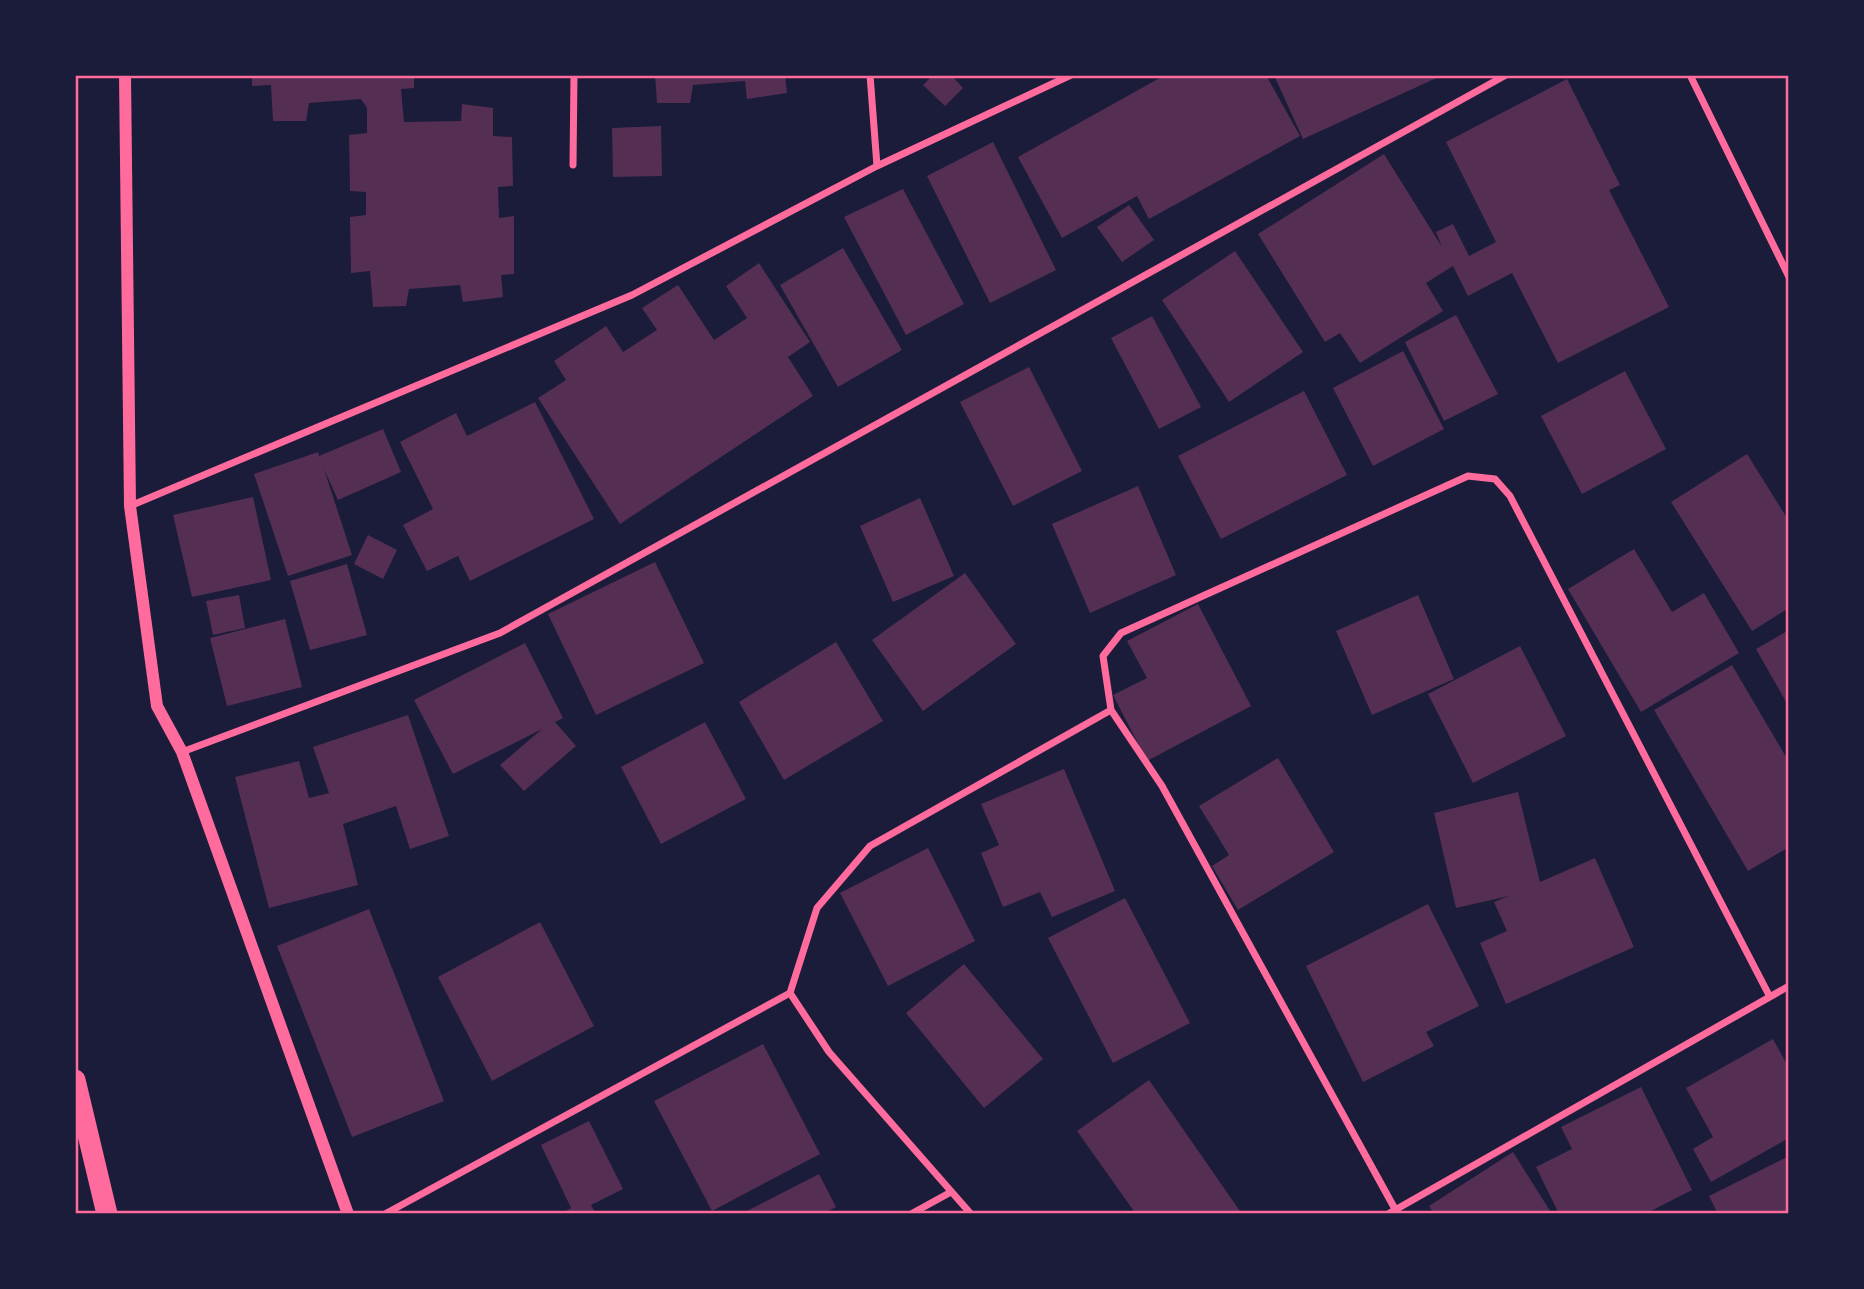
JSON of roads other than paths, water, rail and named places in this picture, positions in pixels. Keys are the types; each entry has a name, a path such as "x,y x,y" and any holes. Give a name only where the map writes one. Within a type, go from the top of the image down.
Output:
{"highway":[{"path":"75,1080 107,1214"}],"street":[{"path":"125,75 130,506 157,706 182,752 348,1214"},
{"path":"573,75 573,164"},
{"path":"870,75 877,166"},
{"path":"130,506 632,295 877,166 1071,75"},
{"path":"182,752 500,633 1506,75"},
{"path":"1690,75 1789,277"},
{"path":"1770,998 1510,496 1495,480 1468,476 1121,634 1103,656 1111,710 1162,786 1391,1211 1770,998 1789,986"},
{"path":"384,1214 790,993 817,908 870,846 1111,710"},
{"path":"790,993 829,1052 971,1214"},
{"path":"911,1214 951,1192"}]}
